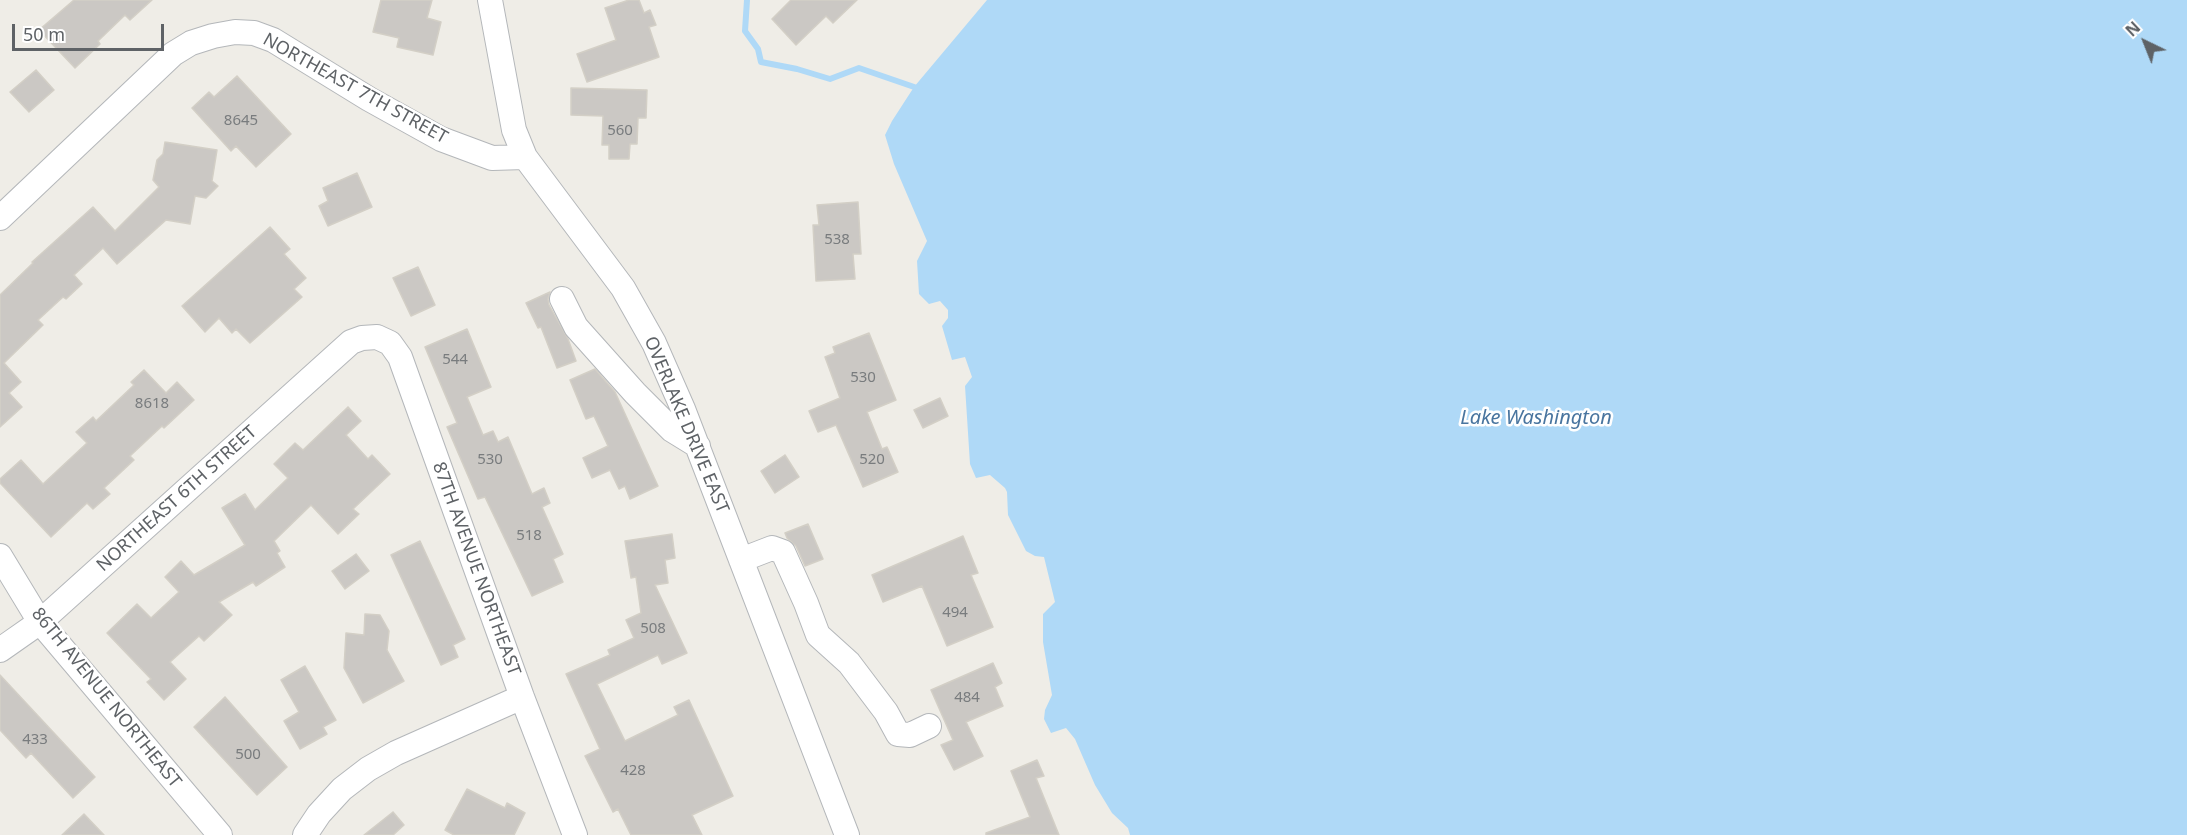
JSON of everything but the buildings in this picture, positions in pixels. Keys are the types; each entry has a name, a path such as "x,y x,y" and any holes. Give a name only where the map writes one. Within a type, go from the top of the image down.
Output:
{"street":[{"name":"OVERLAKE DRIVE EAST","path":"490,0 514,130 525,157 622,288 654,343 698,446 846,835"},
{"name":"NORTHEAST 7TH STREET","path":"0,218 173,54 191,43 235,32 254,33 273,40 369,99 441,139 492,158 525,157"},
{"path":"562,299 576,327 635,393 672,430 698,446"},
{"name":"87TH AVENUE NORTHEAST","path":"351,342 376,337 390,343 400,357 522,697 575,835"},
{"name":"NORTHEAST 6TH STREET","path":"0,650 40,622 351,342"},
{"path":"741,560 772,548 783,552 818,635 849,663 886,712 898,734 910,735 929,726"},
{"name":"86TH AVENUE NORTHEAST","path":"0,556 40,622 220,835"},
{"path":"305,835 319,814 342,789 368,769 396,753 522,697"}],"water":[{"name":"Lake Washington","path":"987,0 2187,0 2187,835 1130,835 1128,828 1112,813 1095,785 1075,739 1066,728 1051,733 1044,719 1045,710 1052,695 1043,642 1043,614 1055,602 1044,557 1035,556 1026,551 1008,515 1005,488 990,475 976,478 970,464 965,386 972,377 965,357 952,360 942,326 948,318 948,310 940,301 929,304 919,294 917,261 927,241 894,164 885,135 914,87"}],"waterway":[{"path":"747,0 745,31 758,49 761,62 797,69 830,79 859,68 920,89"}]}
